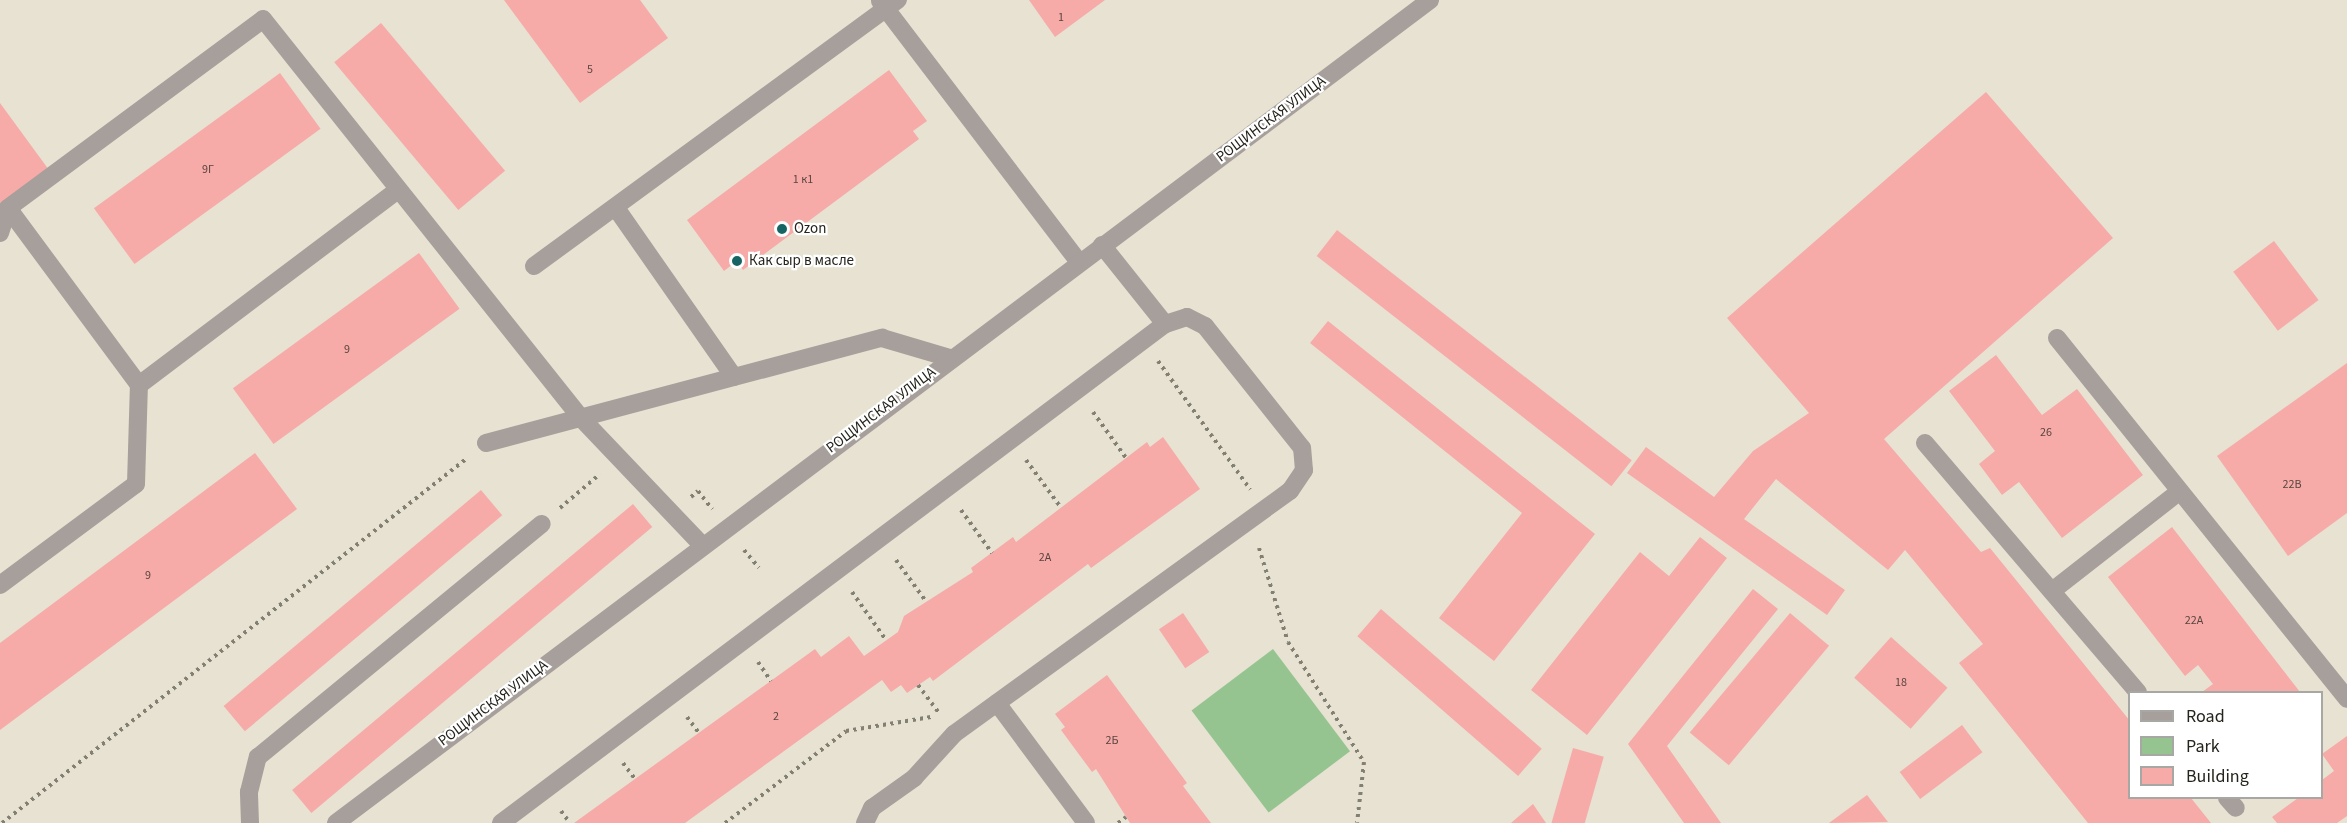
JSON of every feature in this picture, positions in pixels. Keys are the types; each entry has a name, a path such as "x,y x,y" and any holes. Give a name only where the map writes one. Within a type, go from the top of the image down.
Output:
{"street":[{"path":"534,266 616,208 888,3 1078,262"},
{"name":"РОЩИНСКАЯ УЛИЦА","path":"336,823 701,544 1102,245 1419,3"},
{"path":"0,233 8,208 263,20 396,191 581,418 701,544"},
{"path":"139,385 396,191"},
{"path":"0,585 136,484 139,385 8,208"},
{"path":"616,208 734,377"},
{"path":"1102,245 1165,324"},
{"path":"501,823 1165,324 1187,317 1205,326 1302,448 1304,470 1290,491 954,734 914,778 872,808 865,823"},
{"path":"486,443 882,338 950,358"},
{"path":"2057,338 2347,699"},
{"path":"1925,443 2136,691"},
{"path":"2052,591 2180,491"},
{"path":"250,823 249,792 258,757 542,524"},
{"path":"997,703 1086,823"}],"path":[{"path":"1143,341 1257,514 1288,642 1364,762 1357,823"},
{"path":"1078,390 1126,458"},
{"path":"1011,440 1059,505"},
{"path":"2,823 486,443"},
{"path":"542,524 619,458"},
{"path":"946,489 992,553"},
{"path":"880,538 925,600"},
{"path":"836,571 886,640"},
{"path":"918,685 954,734"},
{"path":"724,823 846,731 939,714"},
{"path":"1118,823 1126,817"}],"green space":[{"path":"1273,649 1350,751 1269,813 1192,710"}],"building":[{"path":"504,0 640,0 668,38 580,103"},
{"path":"1029,0 1105,0 1055,37"},
{"path":"381,23 505,171 458,210 334,62"},
{"path":"889,70 927,121 913,131 919,139 743,270 737,261 724,271 687,220"},
{"path":"280,73 321,129 134,264 94,208"},
{"path":"1986,92 2113,238 1884,439 1981,552 1990,548 2128,719 2128,799 2192,799 2211,823 2088,823 1959,663 1983,644 1905,550 1888,570 1776,479 1744,519 1845,590 1827,615 1627,473 1646,447 1714,497 1753,451 1809,413 1727,318"},
{"path":"0,103 49,170 0,206"},
{"path":"1337,230 1632,460 1611,486 1317,256"},
{"path":"2274,241 2319,300 2278,331 2233,272"},
{"path":"419,253 460,309 273,444 233,388"},
{"path":"1328,321 1595,534 1494,661 1439,618 1522,513 1310,343"},
{"path":"1996,355 2042,415 2077,389 2143,475 2062,538 2019,482 2002,495 1979,464 1995,451 1949,391"},
{"path":"2347,363 2347,513 2288,556 2217,456"},
{"path":"1163,437 1200,489 1091,568 1088,564 933,681 930,677 907,693 901,685 891,692 882,680 685,823 574,823 815,649 821,657 849,636 864,656 898,632 904,616 973,572 971,568 1013,537 1016,542 1147,442 1150,447"},
{"path":"255,453 297,509 0,730 0,643"},
{"path":"481,490 502,515 245,731 224,706"},
{"path":"633,504 652,527 311,813 292,790"},
{"path":"2172,527 2299,691 2203,691 2213,684 2198,665 2185,676 2108,577"},
{"path":"1700,537 1727,558 1587,735 1531,690 1640,552 1669,576"},
{"path":"1753,589 1778,609 1667,746 1721,823 1684,823 1628,744"},
{"path":"1381,609 1542,749 1518,776 1357,636"},
{"path":"1183,613 1209,652 1185,668 1159,629"},
{"path":"1790,613 1829,646 1729,765 1690,733"},
{"path":"1891,637 1947,688 1911,729 1854,678"},
{"path":"1107,675 1187,783 1183,786 1211,823 1130,823 1096,769 1092,772 1061,730 1065,727 1055,714"},
{"path":"1962,725 1982,752 1920,799 1900,772"},
{"path":"2347,736 2347,816 2337,823 2277,823 2272,817 2297,799 2323,799 2323,779 2334,771 2323,753"},
{"path":"1573,748 1604,757 1585,823 1552,823"},
{"path":"1867,795 1888,822 1829,823"},
{"path":"1533,804 1546,823 1511,823"}],"place":[{"name":"Ozon","path":"782,229"},
{"name":"Как сыр в масле","path":"737,261"}]}
